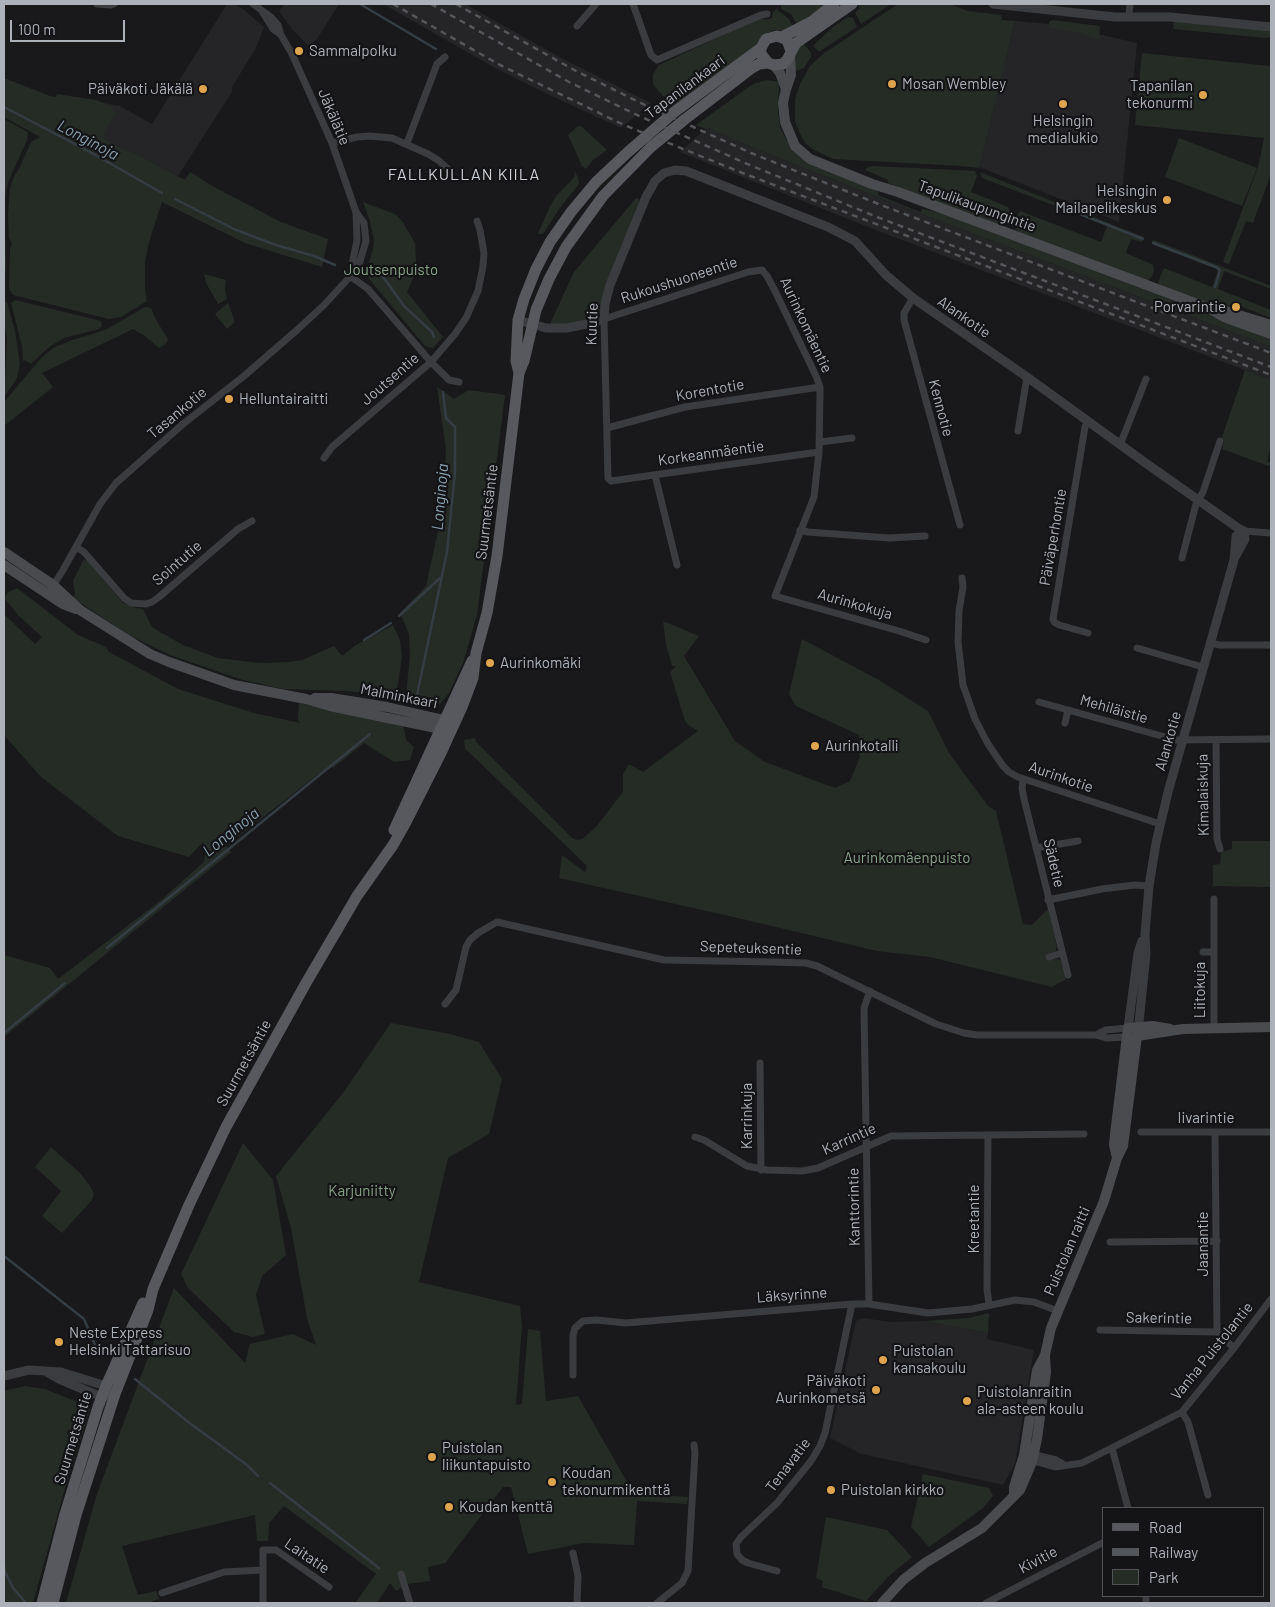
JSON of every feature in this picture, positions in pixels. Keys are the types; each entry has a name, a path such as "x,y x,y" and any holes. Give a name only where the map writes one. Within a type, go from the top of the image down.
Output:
{"main road":[{"path":"786,89 780,73 761,54 763,43 770,37 782,37 811,22 834,4"},
{"path":"771,64 783,64 802,38 852,4"},
{"path":"782,37 787,40 790,53"},
{"name":"Tapanilankaari","path":"628,152 673,113 761,48"},
{"name":"Tapulikaupungintie","path":"790,53 791,75 786,89 783,111 787,131 795,146 810,159 872,184 1208,308 1224,317 1271,334"},
{"name":"Tapanilankaari","path":"638,159 684,120 752,68 760,64 771,64"},
{"name":"Suurmetsäntie","path":"519,373 516,361 518,320 536,269 550,242 571,212 596,182 628,152"},
{"name":"Suurmetsäntie","path":"53,1603 76,1515 116,1394 148,1310 153,1289 189,1205 226,1127 306,983 357,896 393,845 405,824 476,653 487,613 497,556 519,373 524,361 532,324 549,278 566,247 603,196 638,159"},
{"name":"Tapulikaupungintie","path":"1208,308 1226,310 1271,325"},
{"name":"Malminkaari","path":"4,552 50,589 80,610 143,650 170,662 234,685 306,699 331,698 387,707 446,726"},
{"name":"Malminkaari","path":"4,565 50,589"},
{"path":"1132,1032 1153,1026 1174,1030 1271,1027"},
{"name":"Puistolan raitti","path":"882,1603 903,1580 925,1563 982,1528 1020,1490 1030,1457 1046,1372 1045,1355 1052,1328 1104,1201 1117,1158 1115,1140 1132,1032"},
{"name":"Suurmetsäntie","path":"42,1603 65,1514 103,1391 141,1306 153,1289"}],"street":[{"path":"97,4 114,4"},
{"name":"Jäkälätie","path":"253,4 271,17 278,25 332,143 356,212 364,222 366,240 358,268 350,276"},
{"path":"577,26 596,4"},
{"path":"633,4 651,55 655,59 660,60 767,14"},
{"path":"993,4 1115,16 1170,17 1271,27"},
{"path":"1129,16 1130,4"},
{"path":"407,143 437,64 445,57"},
{"path":"332,143 357,137 392,138 407,143 433,157 448,169"},
{"name":"Alankotie","path":"655,181 664,173 675,170 686,171 828,227 855,241 886,275 913,298 1244,531 1236,536 1234,560 1160,824 1149,886 1145,934 1138,954 1132,1032"},
{"name":"Kuutie","path":"608,478 605,304 610,285 646,197 655,181"},
{"path":"459,382 449,380 431,362 462,324 474,305 484,253 480,230 476,221"},
{"name":"Rukoushuoneentie","path":"518,320 546,328 566,328 596,322 748,272 762,270"},
{"name":"Aurinkomäentie","path":"762,270 768,276 820,387 820,452 814,497 775,596"},
{"name":"Joutsentie","path":"324,458 332,447 431,362 368,289 350,276"},
{"name":"Tasankotie","path":"50,589 100,504 116,483 183,424 244,376 297,330 342,287 350,276"},
{"name":"Kennotie","path":"913,298 904,313 904,320 960,525"},
{"path":"1018,431 1027,377"},
{"path":"1120,445 1146,379"},
{"name":"Korentotie","path":"607,428 685,407 820,387"},
{"name":"Päiväperhontie","path":"1088,422 1085,427 1053,619 1059,625 1088,633"},
{"path":"820,442 852,438"},
{"path":"1182,558 1198,500 1220,440"},
{"name":"Korkeanmäentie","path":"608,478 612,481 820,452"},
{"path":"655,475 677,566"},
{"name":"Sointutie","path":"76,547 84,552 124,598 131,603 146,604 159,597 238,529 252,521"},
{"path":"800,530 889,538 925,536"},
{"path":"1244,531 1271,534"},
{"name":"Aurinkotie","path":"962,578 963,587 959,611 958,642 960,671 964,691 974,719 994,753 1009,772 1023,780 1160,824"},
{"name":"Aurinkokuja","path":"775,596 899,630 926,640"},
{"path":"1210,643 1222,645 1271,644"},
{"path":"1137,648 1203,667"},
{"name":"Mehiläistie","path":"1039,702 1176,740 1271,739"},
{"name":"Mehiläistie","path":"1065,723 1068,710"},
{"name":"Kimalaiskuja","path":"1216,740 1217,839 1220,849"},
{"name":"Sädetie","path":"1023,780 1022,788 1048,900 1068,975"},
{"path":"1036,848 1078,841"},
{"path":"1048,900 1112,888 1135,885 1149,886"},
{"name":"Liitokuja","path":"1214,900 1214,1028"},
{"name":"Sepeteuksentie","path":"445,1004 456,990 466,947 470,940 497,922 664,960 806,963 828,970 936,1024 964,1033 1096,1034 1106,1030 1132,1032"},
{"name":"Liitokuja","path":"1203,952 1214,952"},
{"path":"1049,957 1062,953"},
{"name":"Kanttorintie","path":"869,1304 864,1008 870,991"},
{"name":"Karrinkuja","path":"760,1063 761,1170"},
{"name":"Iivarintie","path":"1141,1132 1271,1132"},
{"name":"Jaanantie","path":"1215,1133 1217,1332"},
{"name":"Karrintie","path":"695,1137 704,1140 747,1166 761,1170 812,1170 891,1136 1084,1134"},
{"name":"Kreetantie","path":"988,1135 987,1289 989,1304"},
{"path":"1110,1242 1217,1241"},
{"name":"Vanha Puistolantie","path":"1030,1457 1055,1467 1063,1464 1082,1463 1182,1412 1271,1299"},
{"name":"Läksyrinne","path":"573,1374 573,1335 575,1328 583,1321 598,1320 626,1323 852,1304 869,1304 928,1313 972,1309 1014,1300 1025,1300 1058,1311"},
{"name":"Tenavatie","path":"778,1571 742,1560 736,1554 736,1544 777,1503 811,1461 820,1446 831,1405 852,1304"},
{"name":"Sakerintie","path":"1100,1330 1217,1332"},
{"path":"1217,1332 1234,1348"},
{"path":"4,1376 28,1370 60,1372 103,1391 116,1394"},
{"path":"1182,1412 1188,1422 1208,1495"},
{"path":"657,1603 682,1583 688,1571 694,1446"},
{"path":"1112,1448 1128,1507"},
{"name":"Kivitie","path":"986,1603 1102,1543"},
{"name":"Laitatie","path":"263,1603 263,1550 276,1550 329,1587"},
{"path":"573,1553 578,1576 577,1603"},
{"path":"162,1593 224,1572 263,1570"},
{"path":"400,1574 410,1603"}],"shaded area":[{"name":"Päiväkoti Jäkälä","path":"227,4 234,4 243,9 264,27 256,48 232,87 232,92 178,176 102,137 57,94 120,106 152,124"},
{"path":"285,4 339,4 310,47 292,29 279,11"},
{"path":"383,4 465,4 561,58 651,103 621,128 495,68"},
{"name":"Helsingin medialukio","path":"1015,21 1059,25 1137,43 1119,222 979,167"},
{"path":"707,127 759,150 880,198 1271,347 1271,380 873,229 680,152"},
{"name":"Puistolanraitin ala-asteen koulu","path":"863,1318 891,1322 924,1321 988,1333 987,1339 1034,1350 1015,1464 1003,1485 862,1454 830,1438 856,1321"}],"green space":[{"path":"781,4 829,4 798,26 791,14 781,9"},
{"path":"860,4 891,4 861,24 855,13 860,8 858,6"},
{"path":"898,4 949,4 968,11 1001,15 1002,20 1015,21 979,168 833,159 806,144 799,132 795,121 795,99 800,84 810,66 823,54"},
{"path":"776,9 788,18 794,28 783,31 774,30 765,34 756,46 673,108 653,84 653,74 659,65 760,18 767,20 772,18"},
{"path":"848,17 853,18 857,27 820,51 814,47 833,27"},
{"path":"1052,20 1100,26 1099,37 1097,39 1092,38 1084,34 1049,27 1049,22"},
{"path":"1175,21 1271,30 1271,37 1174,29 1173,24"},
{"path":"802,41 811,53 811,57 804,68 795,71 794,54"},
{"name":"Tapanilan tekonurmi","path":"1142,53 1270,66 1271,57 1271,174 1253,223 1246,221 1229,264 1223,262 1258,167 1264,138 1135,125"},
{"path":"4,78 50,96 56,97 57,94 96,100 110,106 116,112 102,137 185,180 190,172 216,188 281,222 328,239 322,267 245,243 162,202 149,242 145,262 147,301 121,317 109,319 13,295 9,289 10,248 12,244 9,237 8,215 10,188 31,142 40,137 4,117"},
{"path":"767,80 779,82 778,113 780,127 786,140 809,163 816,167 878,191 878,195 905,206 921,212 922,209 942,213 1271,338 1271,347 880,198 708,128 696,125 750,86"},
{"path":"4,119 28,132 27,140 9,180 4,209"},
{"path":"578,126 581,126 607,150 593,160 586,169 582,166 568,135"},
{"path":"1179,138 1257,168 1242,206 1165,177"},
{"path":"868,167 975,171 977,176 971,192 1008,207 1010,213 1005,222 996,224 888,183 888,180 865,170"},
{"path":"574,171 578,177 579,184 559,209 543,234 538,234 550,206 557,195 575,176"},
{"path":"980,172 1067,207 1066,210 982,178"},
{"path":"636,198 640,200 611,273 599,315 596,318 568,324 550,324 574,272"},
{"name":"Joutsenpuisto","path":"363,202 395,214 402,221 415,243 416,261 413,278 407,292 443,337 433,348 425,346 365,274 374,241 370,221"},
{"path":"4,209 6,263 4,289"},
{"path":"1073,209 1144,237 1142,242 1131,239 1126,253 1153,265 1154,272 1152,276 1148,280 1144,280 1020,233 1015,228 1016,217 1020,211 1101,242 1107,226 1071,212"},
{"path":"1154,240 1271,286 1271,289 1224,271 1218,289 1271,310 1271,318 1240,306 1212,305 1160,286 1158,282 1164,268 1212,287 1218,271 1152,244"},
{"path":"204,274 226,280 227,299 218,304 206,283"},
{"path":"15,300 101,321 102,326 99,329 64,338 49,347 31,364 25,360 23,361 22,346 11,303"},
{"path":"4,302 7,302 15,331 20,364 17,378 4,397 7,339 4,321"},
{"path":"228,303 235,322 227,329 215,314"},
{"path":"145,307 151,308 168,339 164,345 159,348 133,329 42,373 53,387 4,426 5,401 42,357 55,347 107,329"},
{"path":"1245,370 1271,380 1271,445 1267,462 1271,462 1271,466 1222,449 1224,442 1222,437"},
{"path":"437,387 454,399 469,390 505,395 477,615 463,663 449,693 441,703 433,705 406,695 410,656 409,634 400,613 426,586 443,509 446,449"},
{"path":"84,559 89,562 122,602 143,609 152,627 183,645 218,658 259,663 289,662 302,660 334,646 342,656 356,645 393,625 400,640 402,657 396,696 346,691 283,689 243,680 170,655 129,635 73,598 75,594 73,581"},
{"path":"17,588 78,635 106,647 109,652 178,689 254,713 300,723 298,720 299,703 403,724 406,740 414,747 410,760 394,762 364,743 333,768 330,765 226,846 231,852 4,1037 4,955 50,968 58,979 160,901 204,862 206,850 203,842 189,857 118,836 41,777 4,735 4,614 35,644 42,637 18,615 5,599 7,593"},
{"name":"Aurinkomäenpuisto","path":"663,621 699,636 684,656 735,741 765,762 835,788 850,781 860,757 859,735 796,706 789,694 802,639 877,679 928,711 949,753 988,806 996,811 1023,924 1032,925 1048,909 1057,947 1056,951 1047,954 1048,960 1059,959 1066,979 1052,987 930,957 877,951 559,878 562,855 585,872 587,866 465,749 464,740 475,738 476,742 572,838 582,839 596,827 623,792 623,774 629,764 643,772 698,731 685,721 670,672 676,666 672,666 666,644"},
{"path":"1232,841 1271,841 1271,887 1213,886 1213,865 1220,864 1221,852 1232,849"},
{"name":"Karjuniitty","path":"391,1023 450,1034 479,1042 502,1079 489,1134 448,1158 419,1282 520,1306 522,1326 516,1405 522,1404 528,1329 540,1331 546,1401 578,1396 635,1496 642,1494 688,1497 687,1504 637,1501 634,1545 584,1543 528,1554 511,1487 503,1487 445,1563 428,1567 430,1581 408,1584 396,1591 390,1583 377,1603 355,1603 376,1574 284,1506 269,1523 268,1541 257,1541 255,1515 122,1546 138,1595 156,1591 159,1599 147,1603 66,1603 97,1494 174,1288 245,1363 250,1344 293,1334 316,1345 307,1318 291,1228 276,1176 343,1093"},
{"path":"243,1143 273,1180 286,1255 262,1276 256,1295 265,1334 253,1337 234,1332 188,1288 181,1274"},
{"path":"51,1147 81,1174 94,1194 92,1200 62,1233 42,1216 61,1191 35,1167"},
{"path":"989,1313 988,1333 924,1321 969,1318"},
{"path":"25,1386 45,1389 87,1406 90,1409 67,1481 33,1603 4,1603 4,1391"},
{"path":"923,1474 989,1488 993,1496 983,1508 929,1547 911,1527"},
{"path":"826,1517 887,1530 912,1557 889,1576 866,1601 822,1587 823,1581 816,1578"}],"waterway":[{"path":"360,4 436,49"},
{"name":"Longinoja","path":"4,107 90,152 162,193"},
{"name":"Longinoja","path":"175,199 236,230 335,265"},
{"path":"1075,212 1143,239"},
{"path":"1153,243 1216,267 1220,270 1215,287"},
{"name":"Longinoja","path":"375,272 384,278 404,306 432,332 434,337"},
{"name":"Longinoja","path":"417,695 447,552 455,472 455,427 446,418 443,392"},
{"path":"399,616 440,578"},
{"path":"364,640 391,623"},
{"name":"Longinoja","path":"107,948 370,734"},
{"name":"Longinoja","path":"4,1033 65,983"},
{"path":"4,1256 84,1319 98,1352"},
{"path":"135,1379 187,1421 247,1465 258,1476"},
{"path":"270,1483 379,1568"},
{"path":"4,1566 13,1588 26,1603"}],"railway":[{"path":"393,4 500,65 624,125 740,172 1271,375"},
{"path":"431,4 569,82 637,115 745,163 877,217 1271,367"},
{"path":"456,4 576,71 647,106 751,153 881,205 1271,353"}],"place":[{"name":"Sammalpolku","path":"299,51"},
{"name":"Mosan Wembley","path":"892,84"},
{"name":"Päiväkoti Jäkälä","path":"203,89"},
{"name":"Tapanilan tekonurmi","path":"1203,95"},
{"name":"Helsingin medialukio","path":"1063,104"},
{"name":"Helsingin Mailapelikeskus","path":"1167,200"},
{"name":"Porvarintie","path":"1236,307"},
{"name":"Helluntairaitti","path":"229,399"},
{"name":"Aurinkomäki","path":"490,663"},
{"name":"Aurinkotalli","path":"815,746"},
{"name":"Neste Express Helsinki Tattarisuo","path":"59,1342"},
{"name":"Puistolan kansakoulu","path":"883,1360"},
{"name":"Päiväkoti Aurinkometsä","path":"876,1390"},
{"name":"Puistolanraitin ala-asteen koulu","path":"967,1401"},
{"name":"Puistolan liikuntapuisto","path":"432,1457"},
{"name":"Koudan tekonurmikenttä","path":"552,1482"},
{"name":"Puistolan kirkko","path":"831,1490"},
{"name":"Koudan kenttä","path":"449,1507"}],"district":[{"name":"FALLKULLAN KIILA","path":"464,175"}]}
